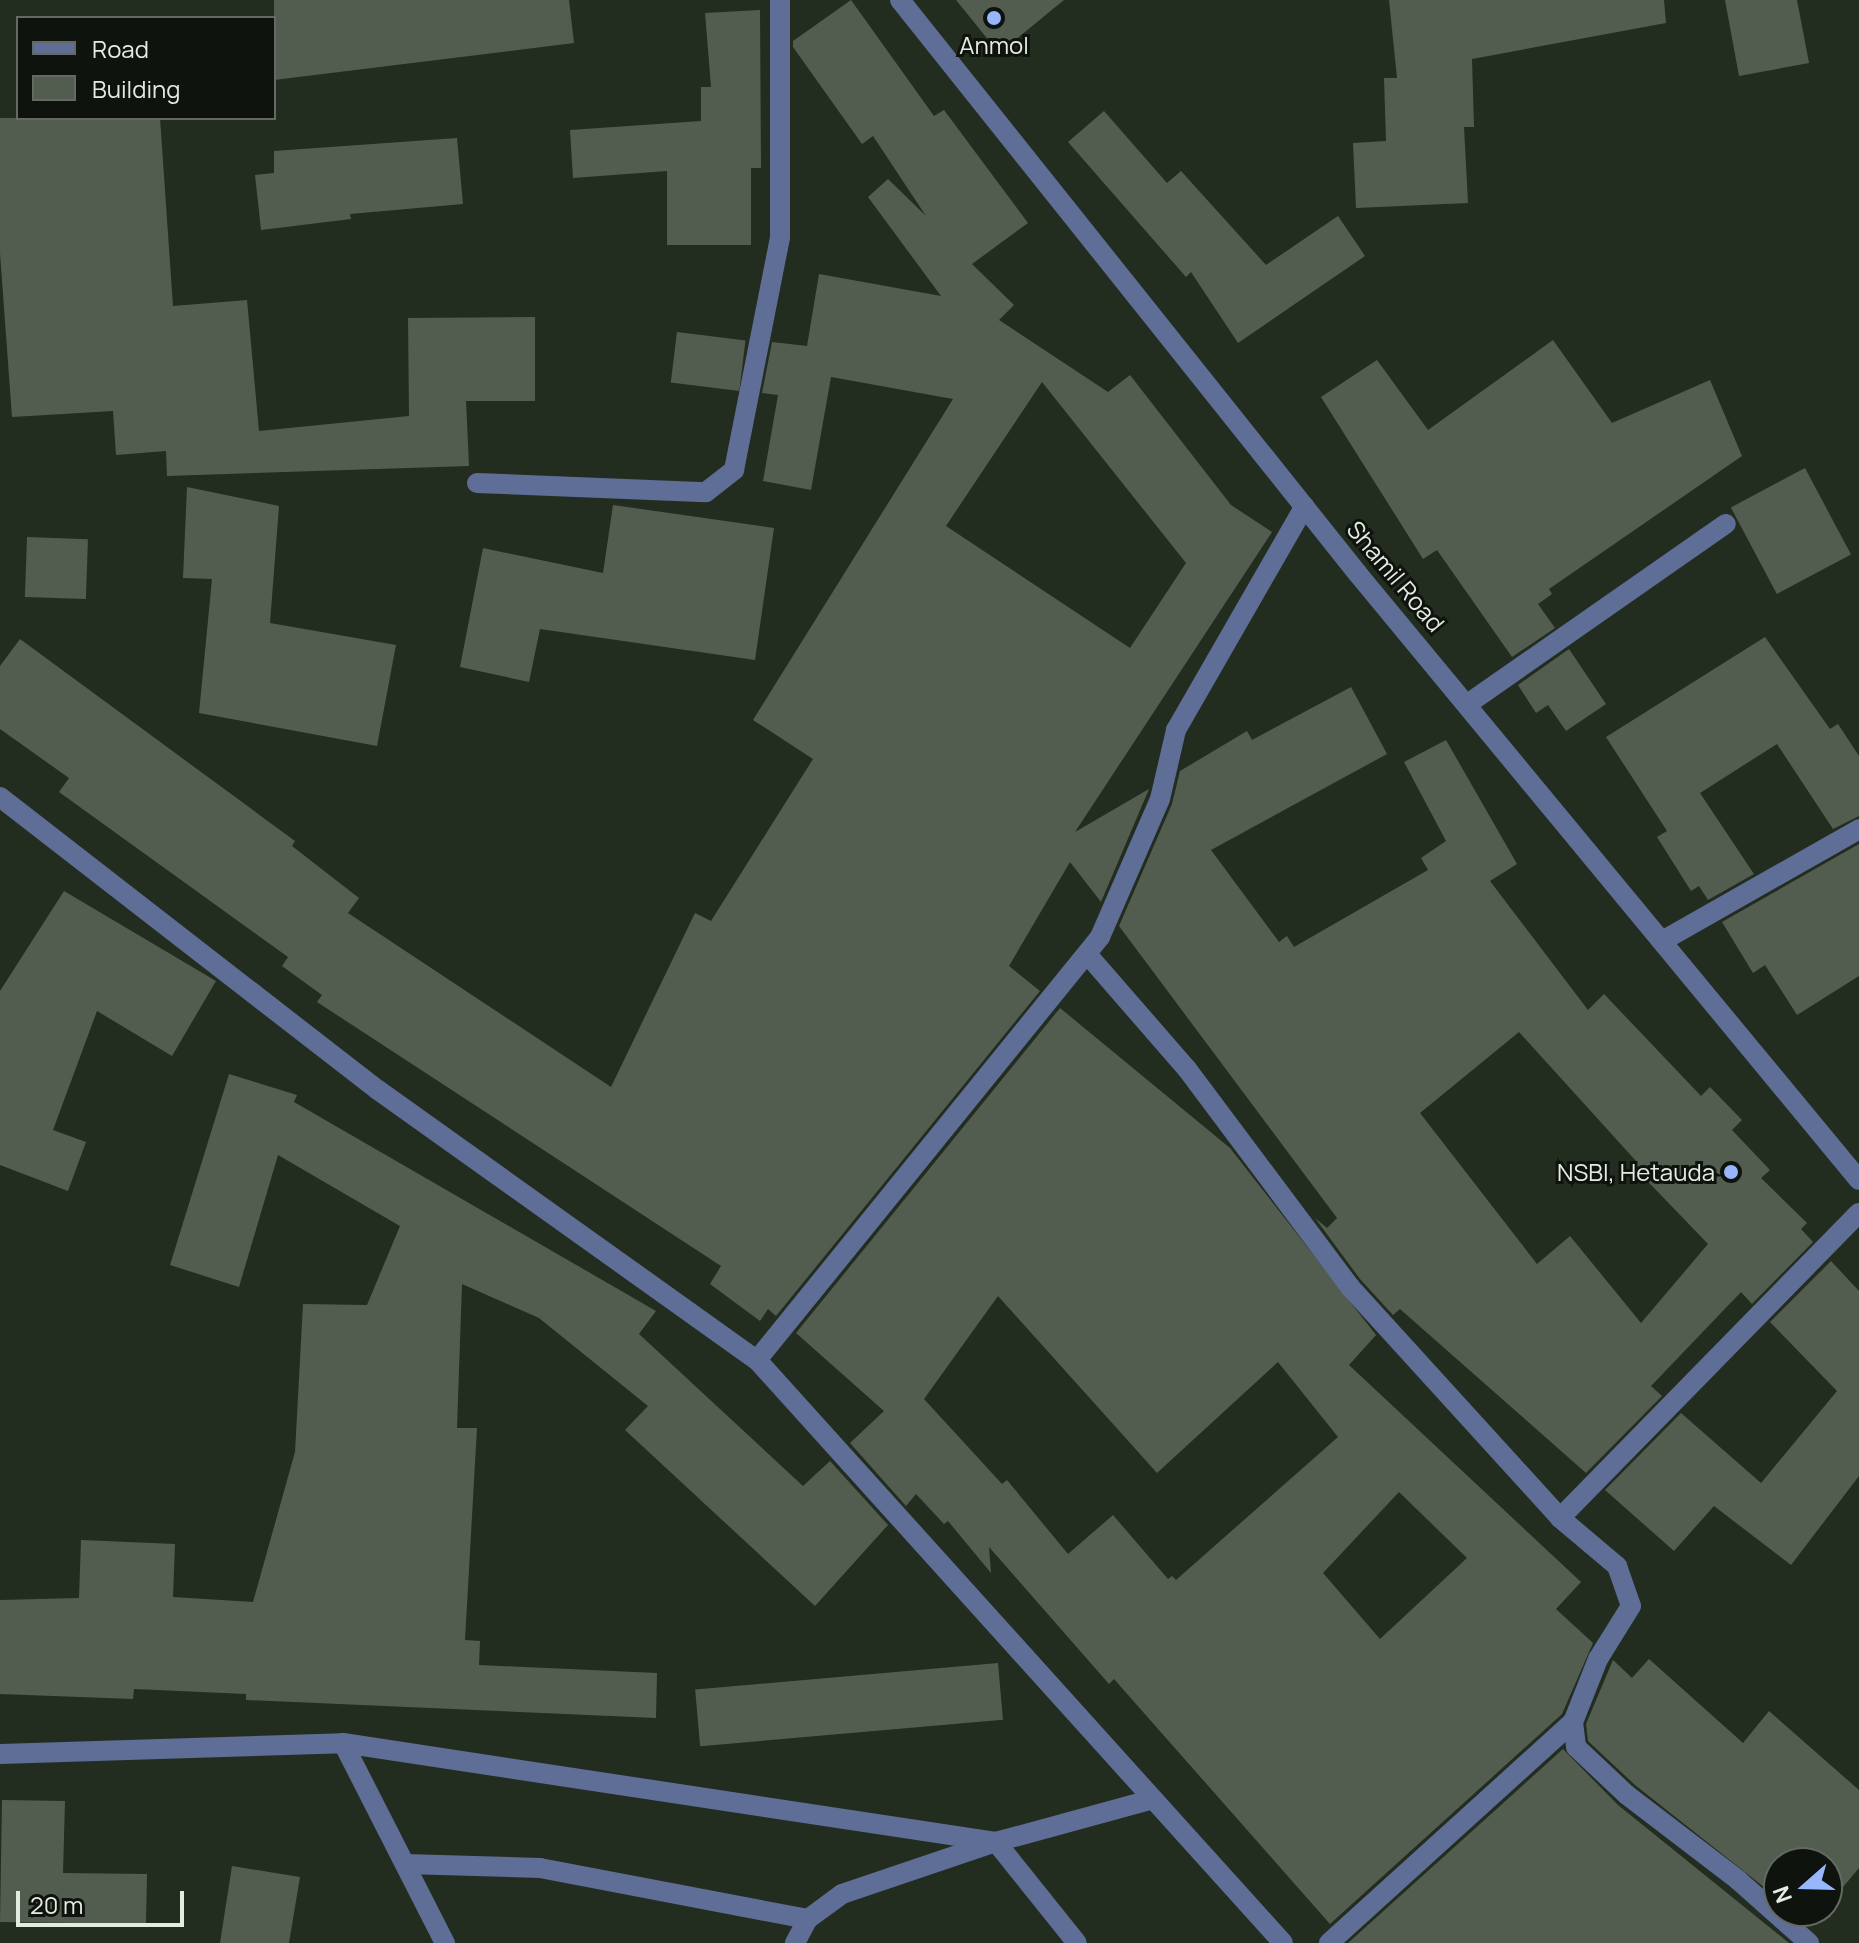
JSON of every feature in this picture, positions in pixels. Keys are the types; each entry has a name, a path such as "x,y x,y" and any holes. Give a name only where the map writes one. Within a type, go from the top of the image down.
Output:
{"street":[{"path":"477,483 706,492 734,470 780,237 780,0"},
{"name":"Shamil Road","path":"900,0 1305,506 1859,1180"},
{"path":"757,1360 1100,937 1160,799 1176,730 1305,506"},
{"path":"1469,703 1726,524"},
{"path":"0,797 378,1090 757,1360 1150,1800 1283,1943"},
{"path":"1664,940 1859,829"},
{"path":"1087,954 1187,1069 1350,1287 1560,1518 1617,1566 1631,1606 1598,1659 1573,1722 1329,1943"},
{"path":"1560,1518 1859,1213"},
{"path":"1573,1722 1576,1747 1627,1795 1738,1880 1809,1943"},
{"path":"0,1754 343,1743 996,1842 1077,1943"},
{"path":"343,1743 445,1943"},
{"path":"795,1943 808,1919 842,1894 996,1842 1150,1800"},
{"path":"405,1864 540,1868 808,1919"}],"building":[{"path":"274,0 569,0 574,43 276,80"},
{"path":"851,0 934,116 944,110 1028,223 972,264 1014,305 999,320 1108,392 1130,375 1231,505 1272,532 1075,832 1149,789 1101,902 1070,862 1009,966 1040,991 776,1316 768,1309 760,1321 710,1284 721,1266 317,1002 322,995 282,966 288,957 59,792 69,778 0,729 0,666 20,639 295,841 292,846 359,898 348,913 611,1087 695,913 711,921 813,759 753,720 953,399 831,377 811,490 763,481 778,395 762,393 772,342 807,346 819,274 941,296 868,197 888,179 926,216 873,136 862,144 793,47 793,41","holes":["1042,382 1186,563 1130,648 946,526"]},
{"path":"956,0 1064,0 999,53"},
{"path":"1389,0 1664,0 1666,23 1472,59 1474,127 1464,127 1468,203 1356,208 1353,143 1386,141 1384,78 1397,78"},
{"path":"1725,0 1797,0 1809,63 1739,76"},
{"path":"760,10 761,168 751,168 751,245 667,245 667,171 573,178 570,130 701,121 701,87 711,87 705,13"},
{"path":"1104,111 1167,183 1181,171 1266,265 1338,216 1365,256 1238,343 1191,272 1186,277 1068,142"},
{"path":"0,118 160,120 173,306 247,300 259,431 409,416 408,318 535,317 535,401 466,401 469,466 167,476 166,451 116,455 113,411 12,417 0,253"},
{"path":"457,138 463,204 350,214 351,219 261,230 255,175 274,173 274,151"},
{"path":"677,332 745,340 739,391 671,383"},
{"path":"1553,340 1612,423 1710,380 1742,456 1549,589 1552,594 1538,604 1555,628 1512,657 1437,550 1423,559 1321,397 1377,360 1428,430"},
{"path":"1805,468 1851,555 1777,594 1731,507"},
{"path":"187,487 279,506 270,623 396,645 377,746 199,713 212,579 183,578"},
{"path":"613,505 774,528 755,660 540,629 529,682 460,667 483,548 603,573"},
{"path":"27,537 88,539 86,599 25,597"},
{"path":"1765,637 1830,729 1838,724 1859,756 1859,816 1833,829 1777,744 1700,793 1754,874 1708,900 1699,886 1691,891 1657,837 1667,831 1606,737"},
{"path":"1569,649 1606,704 1566,731 1548,705 1536,713 1518,685"},
{"path":"1351,687 1387,754 1211,850 1279,942 1287,936 1294,947 1428,870 1421,858 1446,841 1404,762 1446,740 1517,864 1490,881 1588,1010 1604,994 1701,1096 1710,1087 1742,1120 1732,1130 1770,1170 1761,1178 1807,1223 1801,1229 1813,1242 1752,1304 1741,1292 1651,1386 1662,1396 1586,1473 1400,1309 1393,1315 1360,1279 1315,1218 1327,1228 1337,1218 1119,926 1172,804 1180,771 1247,731 1252,740","holes":["1519,1032 1636,1161 1632,1165 1708,1244 1641,1323 1570,1236 1537,1264 1420,1113"]},
{"path":"1859,844 1859,976 1797,1015 1765,965 1753,973 1722,922"},
{"path":"64,891 216,981 172,1056 97,1011 53,1130 86,1142 68,1191 0,1165 0,991"},
{"path":"1060,1008 1230,1148 1376,1335 1349,1365 1581,1582 1556,1609 1593,1643 1562,1714 1330,1924 1114,1679 1109,1684 989,1547 991,1573 948,1521 944,1524 916,1494 906,1506 850,1443 884,1411 796,1333","holes":["998,1296 1157,1473 1278,1362 1338,1437 1176,1580 1172,1576 1168,1579 1113,1515 1068,1554 1007,1480 1002,1484 924,1399","1399,1492 1467,1558 1380,1639 1323,1573"]},
{"path":"229,1074 297,1095 294,1102 656,1311 639,1334 803,1486 830,1461 888,1525 815,1606 625,1430 648,1406 539,1318 462,1284 457,1428 477,1428 465,1640 480,1641 479,1665 657,1673 656,1718 246,1700 246,1694 134,1689 133,1699 0,1694 0,1600 79,1598 81,1540 175,1544 173,1597 253,1602 295,1452 303,1304 367,1305 400,1226 278,1155 239,1287 170,1265"},
{"path":"1831,1261 1859,1291 1859,1476 1791,1565 1714,1506 1674,1551 1605,1490 1681,1413 1761,1483 1837,1391 1770,1322"},
{"path":"1649,1659 1743,1743 1769,1711 1859,1790 1859,1868 1843,1887 1843,1847 1763,1847 1763,1886 1635,1785 1588,1741 1586,1724 1613,1660 1632,1678"},
{"path":"998,1663 1003,1720 700,1746 695,1689"},
{"path":"1563,1749 1618,1805 1763,1922 1763,1927 1769,1927 1789,1943 1348,1943"},
{"path":"2,1800 65,1801 63,1873 147,1874 146,1924 0,1922"},
{"path":"232,1866 300,1877 289,1943 220,1943"}],"place":[{"name":"Anmol","path":"994,18"},
{"name":"NSBI, Hetauda","path":"1731,1172"}]}
